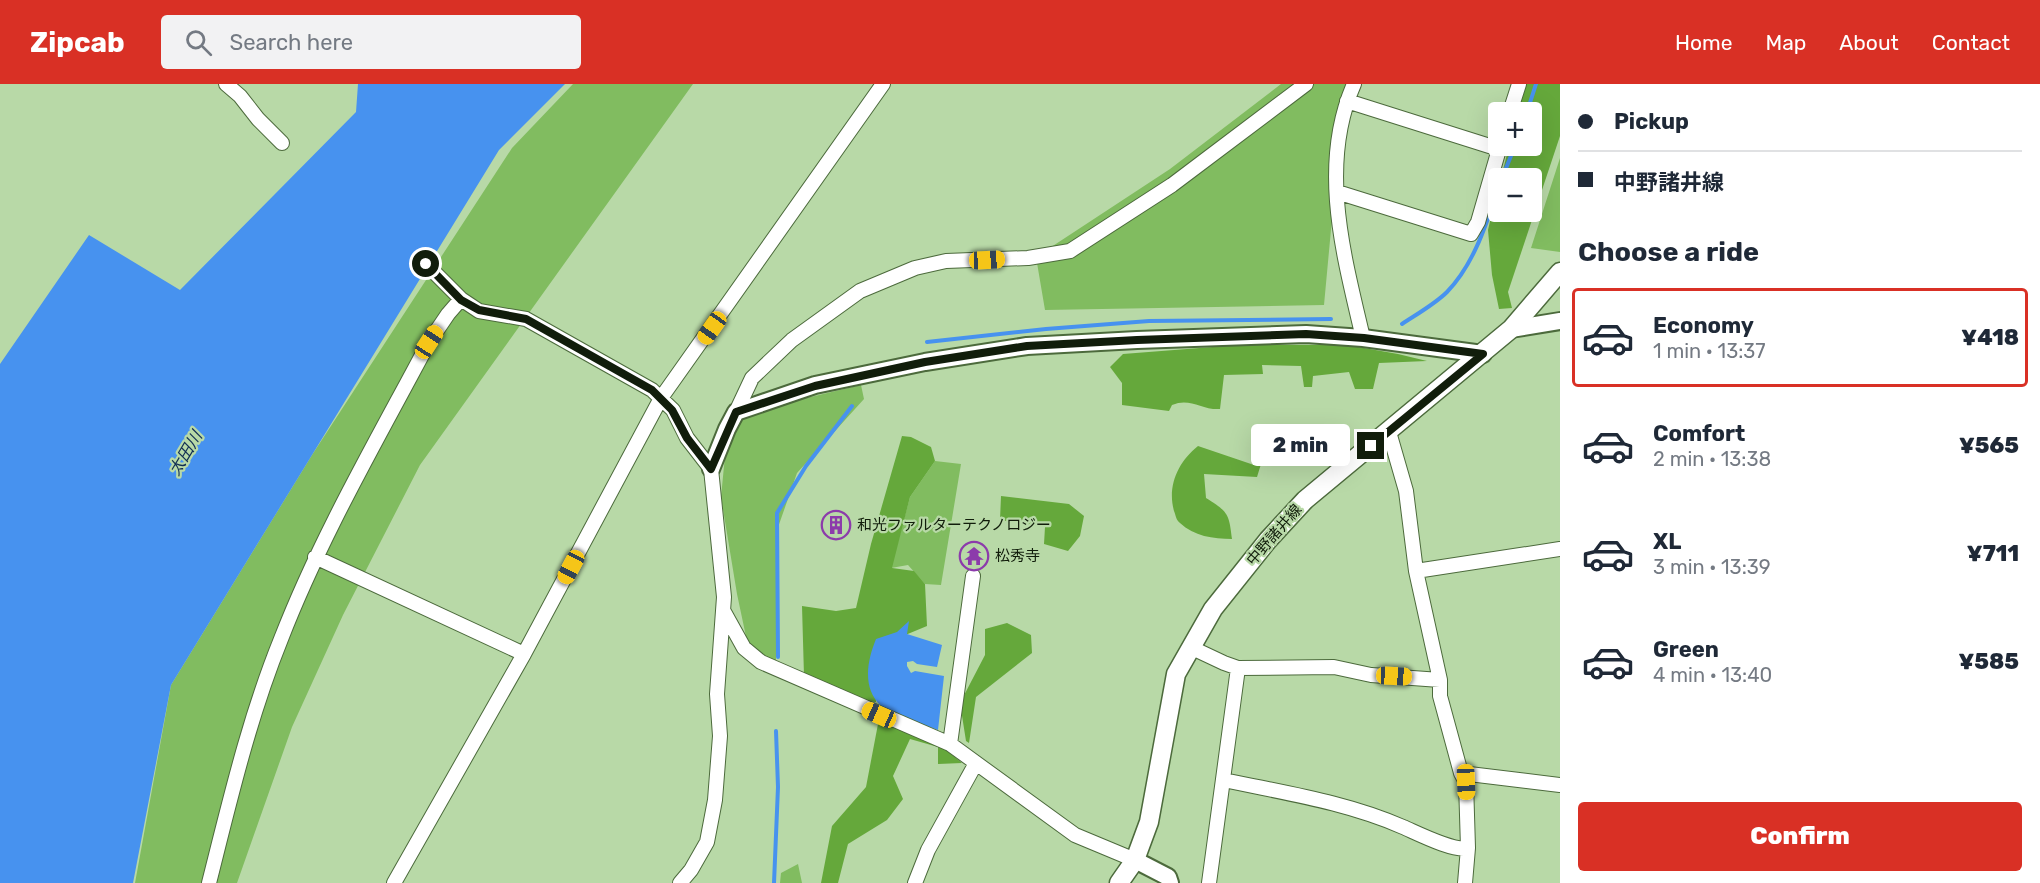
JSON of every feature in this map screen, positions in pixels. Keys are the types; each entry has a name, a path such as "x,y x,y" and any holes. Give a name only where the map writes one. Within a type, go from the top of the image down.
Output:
{"main road":[{"name":"中野諸井線","path":"1119,883 1135,861 1149,822 1176,674 1213,609 1268,540 1305,500 1511,329 1560,272"}],"street":[{"path":"226,84 240,96 258,119 282,143"},
{"path":"394,883 524,654 661,398 883,84"},
{"path":"680,883 691,870 706,842 715,800 720,736 717,694 724,612 711,469 752,378 792,340 860,291 915,267 946,261 1028,258 1070,251 1160,190 1172,185 1306,84"},
{"path":"1354,84 1341,122 1337,156 1337,192 1341,242 1364,338"},
{"path":"1513,102 1519,84"},
{"path":"1347,101 1488,143"},
{"path":"1337,192 1471,234 1478,222 1497,156"},
{"path":"426,264 461,300 479,310 526,319 627,375 661,398 672,410 687,438 711,469"},
{"path":"209,883 251,721 280,639 315,557 429,342 448,314 461,300"},
{"path":"1511,329 1560,321"},
{"path":"736,412 815,386 925,362 1027,346 1306,334 1364,338 1483,354"},
{"path":"1389,432 1406,491 1416,571 1440,680 1440,696 1461,773 1466,782 1468,848 1465,883"},
{"path":"1416,571 1560,549"},
{"path":"315,557 524,654"},
{"path":"950,744 973,576"},
{"path":"724,612 744,648 761,662 950,744 1075,835 1174,881"},
{"path":"1190,647 1238,668 1334,667 1371,675 1440,680"},
{"path":"1209,883 1238,668"},
{"path":"915,883 928,850 976,763"},
{"path":"1461,773 1560,785"},
{"path":"1224,780 1365,812 1434,840 1463,849 1468,848"}],"green space":[{"path":"573,84 693,84 420,465 343,615 292,727 237,883 135,883 171,685 312,455 512,148"},
{"path":"1281,84 1355,84 1341,122 1324,305 1045,310 1036,257 1170,169"},
{"path":"1525,84 1560,84 1560,136 1542,190 1542,168 1504,168 1506,156 1542,156 1542,102 1520,102"},
{"path":"1560,158 1560,252 1531,248 1539,222 1542,222 1542,214"},
{"path":"1490,222 1531,222 1508,292 1512,308 1499,309 1492,275 1488,230"},
{"path":"1238,345 1347,345 1427,361 1379,363 1373,389 1355,389 1349,372 1313,376 1312,387 1304,387 1301,366 1262,365 1263,374 1224,375 1220,409 1184,402 1172,405 1169,411 1122,405 1122,383 1110,367 1123,354"},
{"path":"861,385 864,399 797,473 776,533 776,663 748,646 721,497 725,456 739,417 751,411"},
{"path":"902,436 911,437 931,447 935,461 910,497 892,568 914,571 925,584 927,626 886,643 875,685 876,702 852,700 804,676 802,606 836,611 856,608 871,544"},
{"path":"1198,446 1254,465 1261,464 1257,477 1204,474 1206,498 1226,514 1232,539 1198,534 1185,527 1176,518 1172,502 1173,484 1185,459"},
{"path":"935,461 961,464 941,585 925,584 908,565 891,568 910,497"},
{"path":"1001,496 1069,504 1084,516 1080,536 1068,551 1044,544 1045,527 1000,520"},
{"path":"1007,623 1031,635 1032,653 976,697 969,743 966,741 960,703 985,655 985,629"},
{"path":"891,721 912,735 944,748 962,763 938,764 938,747 910,739 893,776 903,799 887,820 848,844 838,883 821,883 832,826 866,787 878,724"},
{"path":"798,864 802,883 780,883 781,873"}],"water":[{"name":"太田川","path":"358,84 565,84 499,150 171,685 133,883 0,883 0,364 89,235 180,290 356,112"},
{"path":"909,621 907,634 942,645 937,667 917,664 913,661 907,662 911,673 915,671 944,676 938,730 886,709 875,699 871,691 868,674 870,656 876,639 897,632"}],"waterway":[{"path":"1530,102 1536,84"},
{"path":"1506,168 1511,156"},
{"path":"1402,324 1437,301 1456,281 1472,257 1488,219"},
{"path":"927,342 1149,321 1331,319"},
{"path":"778,657 777,513 806,466 852,406"},
{"path":"774,883 778,787 776,731"}],"place":[{"name":"和光ファルターテクノロジー","path":"836,525"},
{"name":"松秀寺","path":"974,556"}],"route":[{"path":"426,264 461,300 479,310 526,319 652,390 672,410 687,438 711,469 736,412 815,386 925,362 1027,346 1306,334 1364,338 1483,354 1371,446"}]}
